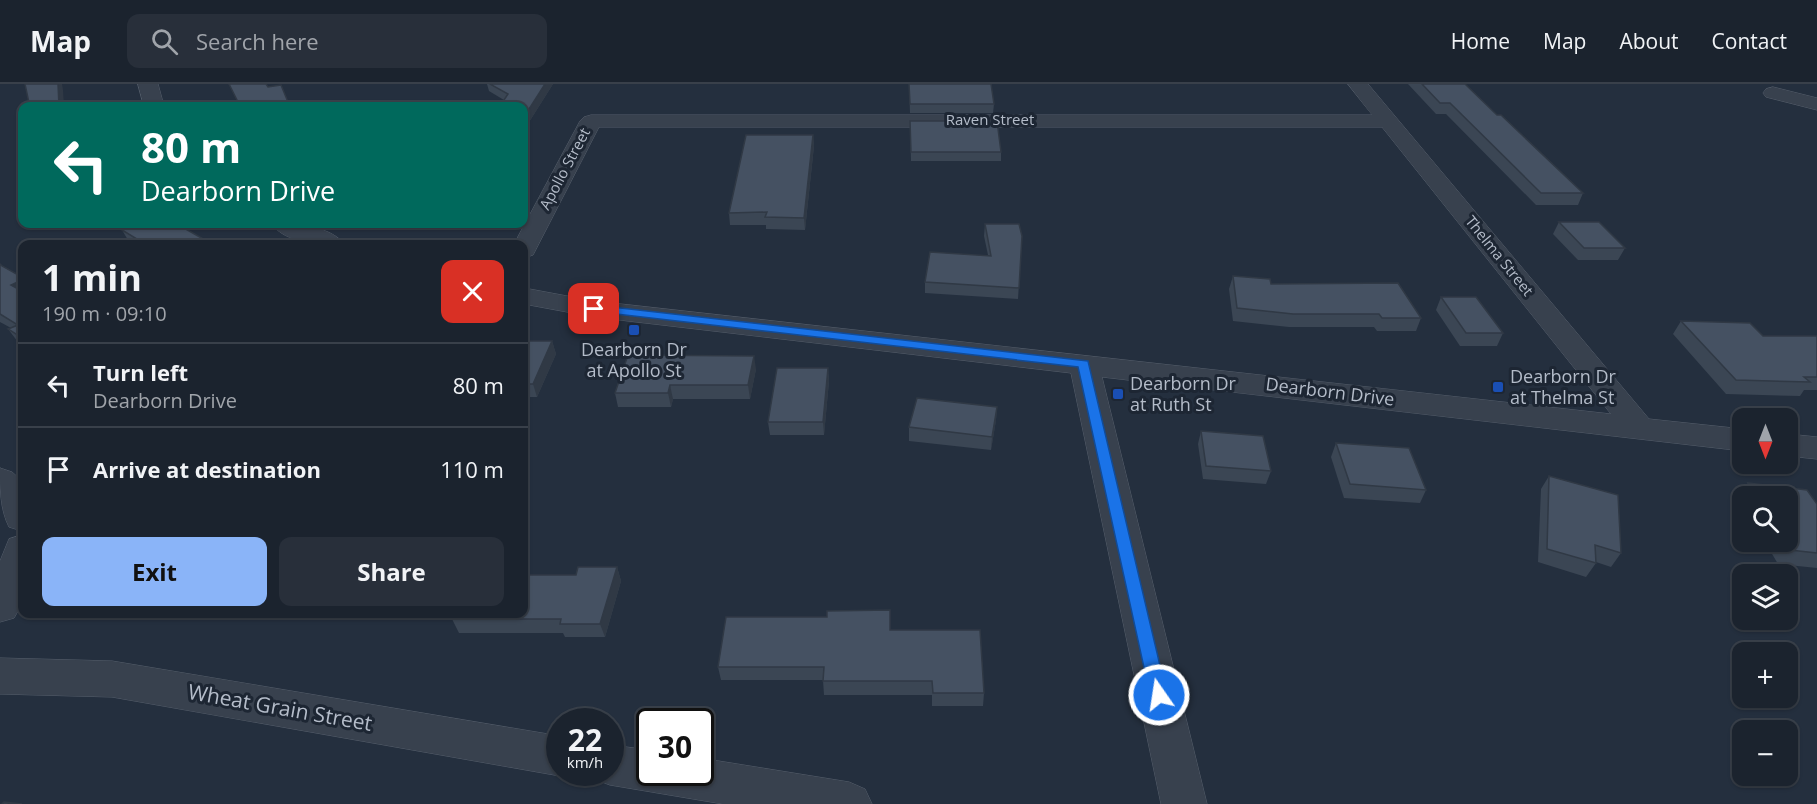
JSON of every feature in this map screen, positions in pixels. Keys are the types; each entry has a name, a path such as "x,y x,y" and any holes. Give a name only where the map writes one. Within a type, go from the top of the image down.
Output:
{"street":[{"path":"147,84 153,102"},
{"name":"Thelma Street","path":"1358,84 1639,428"},
{"path":"1773,93 1817,104"},
{"name":"Raven Street","path":"591,121 625,119 1388,121"},
{"name":"Apollo Street","path":"528,242 591,121"},
{"path":"293,228 322,240"},
{"name":"Dearborn Drive","path":"528,297 594,309 718,324 1732,439"},
{"path":"1084,364 1184,804"},
{"path":"1798,446 1817,448"},
{"path":"0,480 17,496 18,500"},
{"path":"0,607 10,592 18,563"},
{"name":"Wheat Grain Street","path":"0,676 112,680 546,754"},
{"path":"714,782 849,804"}],"building":[{"path":"25,84 58,84 59,102 29,102"},
{"path":"229,84 266,84 268,87 281,85 288,102 238,102"},
{"path":"490,84 545,84 528,111 528,102 503,102 508,94"},
{"path":"909,84 991,84 994,104 910,104"},
{"path":"1422,84 1465,84 1583,193 1541,193 1450,103 1440,103"},
{"path":"910,121 997,121 1001,152 911,152"},
{"path":"746,135 813,135 804,218 765,217 767,212 729,213"},
{"path":"1559,222 1599,222 1625,248 1584,248"},
{"path":"985,224 1019,224 1022,236 1019,288 925,282 930,252 991,256"},
{"path":"126,228 184,228 205,240 138,240 122,230"},
{"path":"0,264 18,275 18,282 11,285 18,289 18,325 0,314"},
{"path":"1233,276 1270,279 1271,284 1398,283 1421,318 1382,318 1379,314 1293,314 1237,308"},
{"path":"1441,297 1476,297 1503,333 1466,333"},
{"path":"1681,321 1750,323 1763,336 1817,336 1817,377 1804,377 1810,382 1736,380"},
{"path":"18,325 18,335 8,329"},
{"path":"528,341 552,341 533,384 528,384"},
{"path":"628,355 754,356 748,385 670,385 668,393 615,393"},
{"path":"777,368 828,368 823,422 768,422"},
{"path":"917,398 997,407 992,437 909,427"},
{"path":"1201,431 1263,436 1271,471 1206,466"},
{"path":"1336,443 1409,448 1426,490 1350,484"},
{"path":"1549,476 1618,495 1621,553 1595,545 1596,563 1547,549"},
{"path":"1748,483 1773,486 1750,486"},
{"path":"1798,489 1807,490 1817,504 1817,553 1798,551"},
{"path":"578,567 617,567 600,624 560,624 561,619 452,619 528,618 528,575 576,575"},
{"path":"890,610 890,630 980,630 984,693 933,693 932,681 823,681 824,667 718,667 726,617 827,617 827,611"}],"place":[{"name":"Dearborn Dr at Apollo St","path":"634,330"},
{"name":"Dearborn Dr at Thelma St","path":"1498,387"},
{"name":"Dearborn Dr at Ruth St","path":"1118,394"}],"route":[{"path":"594,309 1084,364 1159,695"}]}
